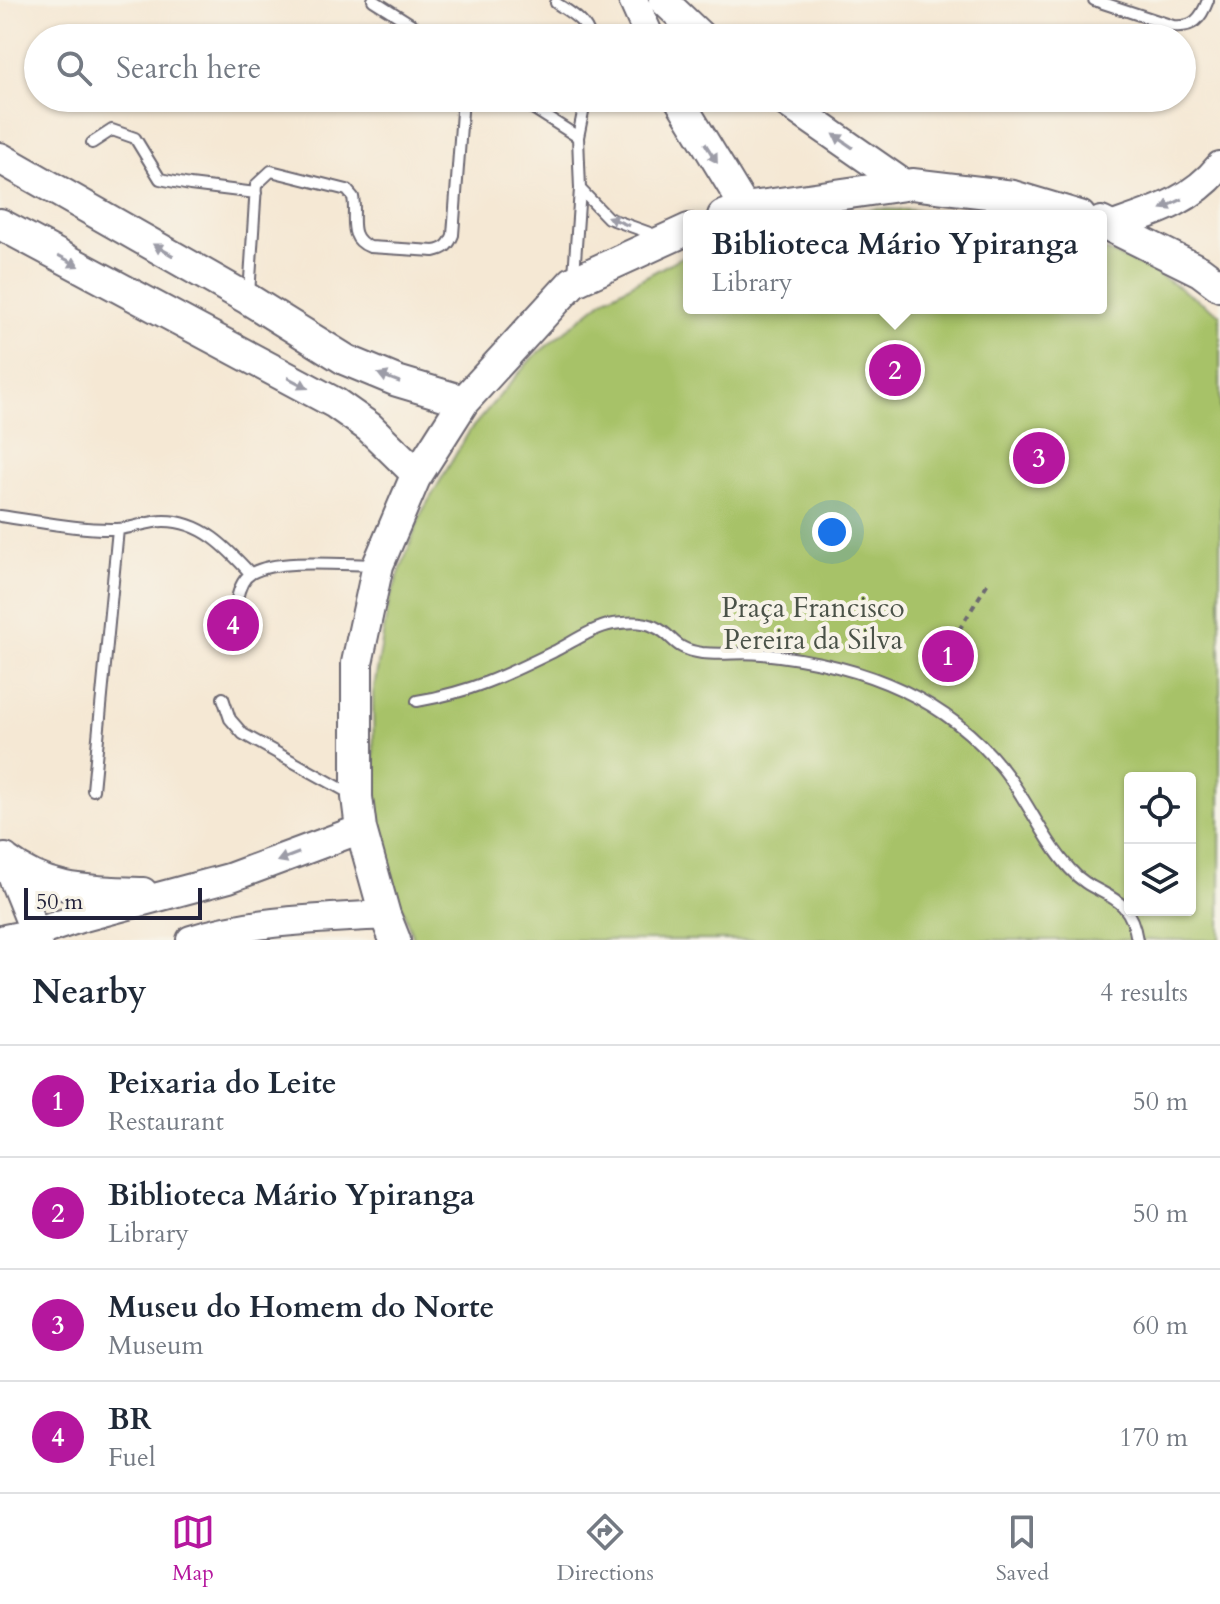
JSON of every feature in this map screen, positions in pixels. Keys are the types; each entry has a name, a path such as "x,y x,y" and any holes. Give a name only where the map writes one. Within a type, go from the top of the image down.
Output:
{"main road":[{"path":"633,0 644,24"},
{"path":"663,0 688,24"},
{"path":"685,112 733,210"},
{"path":"800,112 905,185"},
{"path":"0,158 248,299 346,360 397,381 464,401"},
{"path":"1107,224 1185,198 1205,184 1220,166"},
{"path":"747,210 905,185 1013,196 1060,210"},
{"path":"0,224 335,403 369,427 417,474"},
{"path":"1107,224 1200,271 1220,286"},
{"path":"191,940 218,932 287,921 390,928 361,829 357,797 357,663 378,565 417,474 464,401 573,282 677,234"},
{"path":"3,935 36,936 80,918 229,878 361,829"},
{"path":"3,853 25,874 84,890 176,893"},
{"path":"3,853 36,936"}],"lane":[{"path":"373,0 411,24"},
{"path":"1094,0 1167,24"},
{"path":"1192,24 1197,21 1208,0"},
{"path":"556,3 583,24"},
{"path":"248,299 256,185 271,171 347,190 353,197 355,237 361,244 370,247 443,249 450,243 462,112"},
{"path":"539,112 578,137"},
{"path":"573,282 580,189 578,137 583,112"},
{"path":"92,143 112,130 135,138 160,179 256,193"},
{"path":"580,189 608,218 677,234"},
{"path":"0,516 80,527 118,529 165,521 196,527 223,543 250,573"},
{"path":"93,790 118,529"},
{"path":"237,599 239,588 250,573 276,565 378,565"},
{"path":"417,701 453,695 491,683 611,624 639,622 657,627 683,649 703,653 760,654 825,663 879,680 934,706 980,742 1004,770 1070,869 1122,905 1133,918 1137,940"},
{"path":"223,698 230,719 243,734 357,797"}],"path":[{"path":"959,630 989,581"}],"green space":[{"name":"Praça Francisco Pereira da Silva","path":"1107,252 1151,270 1220,314 1220,940 414,940 392,882 374,789 373,694 389,601 422,512 470,430 532,358 606,298 683,256 683,314 1107,314"}],"place":[{"name":"Biblioteca Mário Ypiranga","path":"895,370"},
{"name":"Museu do Homem do Norte","path":"1039,458"},
{"name":"BR","path":"233,625"},
{"name":"Peixaria do Leite","path":"948,656"}]}
